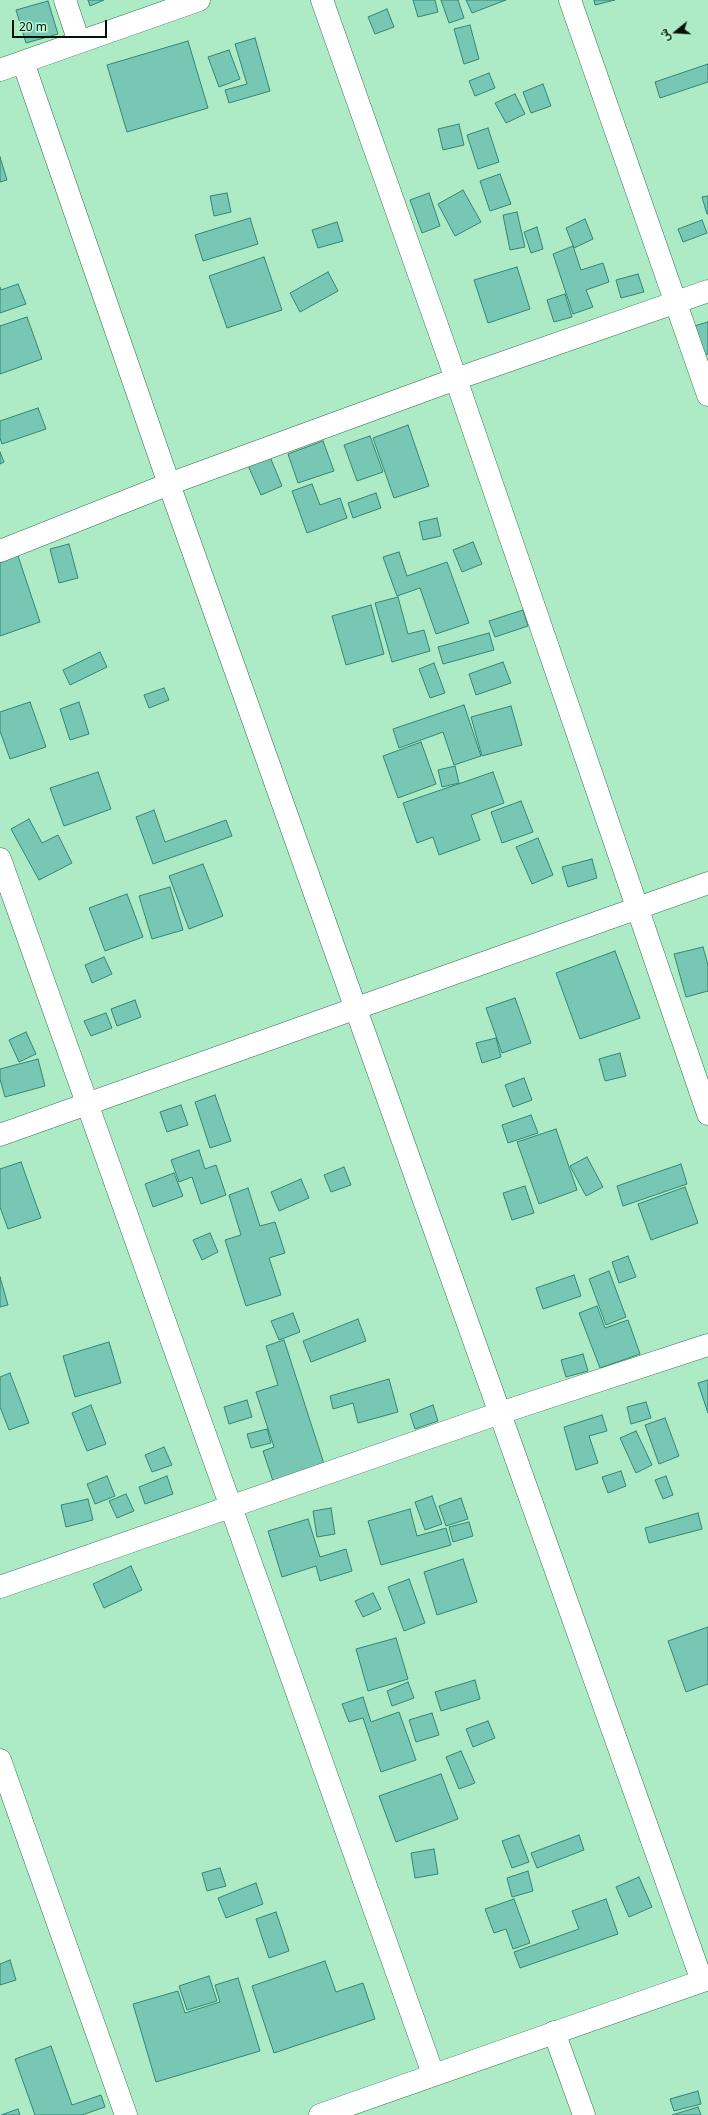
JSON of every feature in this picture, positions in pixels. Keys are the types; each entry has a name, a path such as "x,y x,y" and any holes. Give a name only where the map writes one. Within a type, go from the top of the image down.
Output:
{"street":[{"path":"65,0 79,42"},
{"path":"0,70 200,0"},
{"path":"322,0 456,379 708,1114"},
{"path":"570,0 708,395"},
{"path":"23,62 169,484 357,1008 500,1413 705,1980 433,2074 321,2115"},
{"path":"0,552 169,484 456,379 708,291"},
{"path":"0,859 433,2074"},
{"path":"0,1135 708,883"},
{"path":"0,1587 500,1413 708,1345"},
{"path":"0,1760 126,2115"},
{"path":"554,2032 584,2115"}],"building":[{"path":"88,0 104,0 90,6"},
{"path":"413,0 435,0 438,12 418,17"},
{"path":"441,0 458,0 464,18 449,23"},
{"path":"466,0 506,0 472,13"},
{"path":"594,0 615,0 595,5"},
{"path":"48,1 58,34 26,43 16,10"},
{"path":"387,9 394,27 375,34 368,17"},
{"path":"470,25 479,59 464,64 454,29"},
{"path":"255,38 270,91 229,103 225,90 247,84 235,44"},
{"path":"188,41 208,108 127,132 107,65"},
{"path":"229,50 240,79 219,87 208,57"},
{"path":"708,64 708,82 660,98 655,82"},
{"path":"489,73 495,88 475,96 469,81"},
{"path":"543,84 551,106 531,113 523,92"},
{"path":"515,94 525,114 506,123 495,103"},
{"path":"459,124 464,145 443,150 438,129"},
{"path":"488,128 499,162 478,169 467,135"},
{"path":"0,157 7,180 0,182"},
{"path":"500,174 511,204 490,211 480,181"},
{"path":"463,190 481,222 455,236 438,204"},
{"path":"227,193 231,212 214,216 210,196"},
{"path":"429,193 440,226 422,233 410,200"},
{"path":"708,196 708,214 707,214 702,197"},
{"path":"517,212 525,247 510,250 503,215"},
{"path":"250,218 258,244 203,261 195,235"},
{"path":"585,219 593,239 574,248 566,228"},
{"path":"702,220 707,233 683,242 678,229"},
{"path":"337,222 343,241 318,248 312,230"},
{"path":"537,227 543,249 531,253 524,232"},
{"path":"573,246 581,270 603,263 609,282 586,290 593,307 573,314 553,254"},
{"path":"264,257 282,310 227,328 209,276"},
{"path":"517,267 530,309 488,323 474,280"},
{"path":"328,272 338,291 300,312 290,293"},
{"path":"638,274 644,292 621,298 616,280"},
{"path":"18,284 26,304 0,313 0,287 1,290"},
{"path":"565,294 572,317 554,322 547,300"},
{"path":"27,317 42,359 0,374 0,326"},
{"path":"708,322 708,354 695,357 687,328"},
{"path":"38,408 46,429 2,444 0,438 0,421"},
{"path":"408,425 429,486 394,498 373,438"},
{"path":"370,436 383,472 357,481 344,445"},
{"path":"323,441 334,471 298,483 288,454"},
{"path":"0,452 4,462 0,464"},
{"path":"268,452 282,486 261,495 246,461"},
{"path":"312,484 320,505 340,498 347,518 307,533 292,491"},
{"path":"376,493 381,508 353,518 348,503"},
{"path":"437,518 441,536 423,540 419,522"},
{"path":"473,542 482,564 462,572 453,550"},
{"path":"69,544 78,578 59,583 50,549"},
{"path":"399,552 407,576 447,562 469,623 436,634 420,588 397,596 383,557"},
{"path":"17,553 40,622 0,636 0,559"},
{"path":"398,597 408,634 424,630 430,651 392,662 375,603"},
{"path":"371,605 384,654 346,665 332,616"},
{"path":"523,610 528,626 495,637 489,621"},
{"path":"489,633 494,650 443,664 438,647"},
{"path":"100,652 107,667 70,685 63,670"},
{"path":"503,662 511,683 476,695 469,674"},
{"path":"434,663 445,693 430,698 419,669"},
{"path":"164,688 169,700 149,708 144,695"},
{"path":"30,702 46,747 10,759 0,731 0,712"},
{"path":"79,702 89,734 70,740 60,709"},
{"path":"464,705 481,756 454,765 443,732 399,748 393,729"},
{"path":"511,706 522,745 482,756 471,717"},
{"path":"421,742 436,784 398,798 383,756"},
{"path":"455,766 459,783 442,787 438,770"},
{"path":"98,772 111,809 64,826 50,788"},
{"path":"493,772 504,803 471,815 480,840 439,855 433,837 417,843 403,803"},
{"path":"521,801 533,832 502,843 491,812"},
{"path":"154,810 165,842 226,820 232,836 153,864 136,817"},
{"path":"29,819 42,843 58,835 72,863 39,880 11,829"},
{"path":"538,838 553,875 532,884 516,847"},
{"path":"592,859 597,878 568,887 562,867"},
{"path":"203,864 223,916 189,929 169,876"},
{"path":"170,887 183,930 152,939 139,896"},
{"path":"127,894 143,937 105,951 89,908"},
{"path":"703,947 708,965 708,991 686,997 674,954"},
{"path":"615,951 640,1018 580,1039 556,973"},
{"path":"104,957 112,974 92,983 85,965"},
{"path":"515,998 531,1043 502,1053 486,1008"},
{"path":"135,1000 141,1017 117,1026 111,1009"},
{"path":"106,1013 112,1028 91,1036 84,1021"},
{"path":"26,1032 36,1054 19,1062 9,1040"},
{"path":"496,1038 501,1057 482,1063 476,1043"},
{"path":"620,1053 626,1076 605,1081 599,1059"},
{"path":"38,1059 45,1086 5,1097 0,1079 0,1069"},
{"path":"524,1078 532,1100 513,1107 505,1085"},
{"path":"215,1095 231,1141 210,1148 195,1102"},
{"path":"181,1105 188,1125 167,1132 160,1112"},
{"path":"531,1115 538,1133 508,1143 502,1125"},
{"path":"556,1129 577,1190 539,1204 517,1142"},
{"path":"199,1150 205,1169 216,1165 226,1195 201,1204 192,1177 179,1182 171,1160"},
{"path":"587,1157 603,1187 586,1196 570,1166"},
{"path":"21,1162 41,1218 8,1229 0,1207 0,1169"},
{"path":"681,1164 687,1184 623,1206 617,1186"},
{"path":"344,1167 351,1185 331,1192 324,1175"},
{"path":"174,1173 183,1196 153,1207 145,1184"},
{"path":"301,1179 309,1198 279,1211 271,1192"},
{"path":"525,1186 534,1213 512,1220 503,1193"},
{"path":"685,1187 698,1223 651,1240 638,1204"},
{"path":"248,1188 260,1226 275,1222 285,1253 269,1258 281,1295 246,1306 225,1240 241,1235 229,1195"},
{"path":"210,1233 218,1252 202,1260 193,1240"},
{"path":"628,1256 636,1277 619,1283 612,1262"},
{"path":"609,1271 626,1317 606,1325 589,1279"},
{"path":"574,1275 581,1296 543,1309 536,1288"},
{"path":"0,1277 8,1305 0,1307"},
{"path":"597,1306 605,1328 628,1320 640,1354 600,1368 579,1313"},
{"path":"293,1313 300,1332 279,1340 271,1321"},
{"path":"358,1319 366,1341 311,1362 303,1341"},
{"path":"284,1340 325,1467 274,1484 263,1451 274,1447 256,1392 278,1385 266,1346"},
{"path":"109,1342 121,1383 75,1397 63,1356"},
{"path":"583,1354 588,1371 566,1377 561,1360"},
{"path":"10,1373 29,1423 9,1430 0,1407 0,1377"},
{"path":"389,1379 398,1412 358,1423 353,1403 333,1409 330,1396"},
{"path":"708,1380 708,1413 698,1383"},
{"path":"247,1400 252,1417 229,1424 224,1407"},
{"path":"646,1402 651,1418 631,1424 627,1407"},
{"path":"91,1405 106,1444 87,1451 72,1413"},
{"path":"433,1405 438,1421 415,1429 410,1414"},
{"path":"602,1415 607,1431 589,1436 598,1463 576,1470 564,1427"},
{"path":"665,1418 679,1456 659,1464 645,1425"},
{"path":"267,1429 271,1443 251,1448 247,1434"},
{"path":"636,1431 652,1465 636,1473 620,1438"},
{"path":"164,1447 172,1465 152,1472 145,1455"},
{"path":"621,1471 626,1486 608,1493 602,1477"},
{"path":"107,1476 115,1496 95,1504 87,1484"},
{"path":"167,1476 173,1494 145,1504 139,1487"},
{"path":"666,1476 673,1495 663,1499 655,1480"},
{"path":"126,1494 134,1511 117,1518 109,1501"},
{"path":"432,1496 442,1524 425,1530 415,1502"},
{"path":"461,1498 468,1519 446,1526 439,1506"},
{"path":"88,1499 93,1520 66,1527 61,1505"},
{"path":"331,1508 335,1534 317,1537 313,1511"},
{"path":"410,1509 417,1536 446,1528 451,1545 381,1565 368,1521"},
{"path":"698,1513 702,1529 649,1543 645,1528"},
{"path":"308,1519 320,1557 346,1549 352,1571 320,1581 316,1566 282,1577 268,1531"},
{"path":"469,1522 473,1536 453,1542 449,1527"},
{"path":"463,1559 477,1602 437,1615 424,1572"},
{"path":"131,1566 142,1590 104,1608 93,1584"},
{"path":"409,1579 425,1623 404,1631 388,1587"},
{"path":"373,1593 381,1609 363,1617 355,1601"},
{"path":"708,1627 708,1684 686,1692 668,1641"},
{"path":"396,1638 408,1679 368,1691 356,1649"},
{"path":"475,1680 480,1699 441,1711 435,1692"},
{"path":"408,1682 414,1698 392,1706 387,1691"},
{"path":"363,1697 371,1722 399,1712 416,1760 381,1772 363,1718 349,1722 342,1704"},
{"path":"432,1713 439,1735 416,1742 409,1720"},
{"path":"488,1721 495,1738 473,1747 466,1729"},
{"path":"461,1751 475,1783 459,1789 446,1757"},
{"path":"441,1774 458,1819 396,1842 379,1796"},
{"path":"519,1835 529,1862 512,1868 502,1841"},
{"path":"579,1835 584,1850 537,1868 531,1853"},
{"path":"434,1849 438,1874 415,1878 411,1853"},
{"path":"220,1868 226,1886 207,1891 202,1873"},
{"path":"528,1871 533,1891 512,1897 507,1878"},
{"path":"639,1877 652,1907 629,1917 616,1887"},
{"path":"256,1883 263,1904 226,1918 218,1898"},
{"path":"514,1899 530,1943 513,1949 506,1929 494,1933 485,1909"},
{"path":"606,1899 618,1934 520,1968 514,1952 579,1929 572,1911"},
{"path":"276,1912 289,1951 269,1958 256,1919"},
{"path":"10,1960 16,1980 0,1985 0,1964"},
{"path":"325,1961 336,1992 363,1983 375,2019 274,2053 252,1986"},
{"path":"209,1976 217,2001 187,2010 179,1986"},
{"path":"238,1978 260,2051 156,2082 133,2004 178,1991 185,2013 220,2002 215,1985"},
{"path":"51,2046 72,2105 101,2095 105,2107 82,2115 35,2115 15,2059"},
{"path":"698,2091 701,2104 674,2111 670,2099"},
{"path":"698,2107 701,2115 672,2115"},
{"path":"18,2109 20,2115 1,2115"}]}
